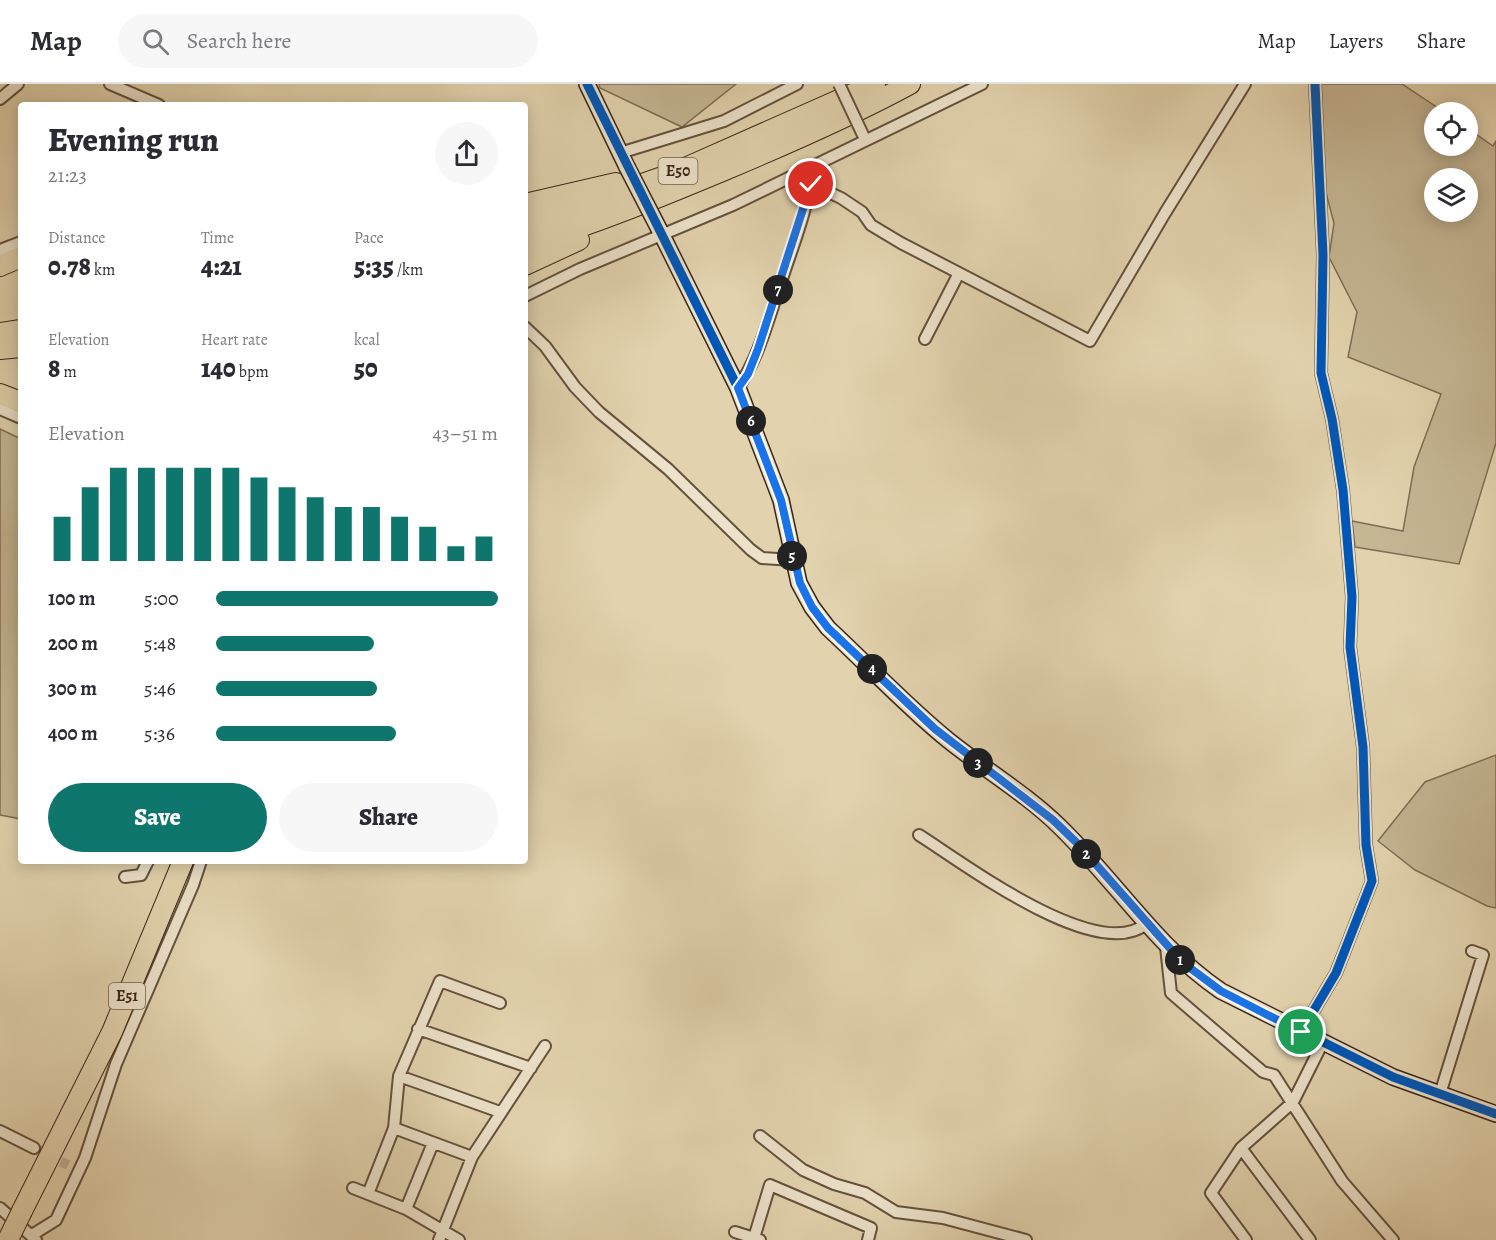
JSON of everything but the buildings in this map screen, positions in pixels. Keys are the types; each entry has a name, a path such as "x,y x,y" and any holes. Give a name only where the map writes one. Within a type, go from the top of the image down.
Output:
{"highway":[{"name":"E50","path":"528,224 674,173 828,107 875,84"},
{"name":"E50","path":"528,244 633,208 794,140 910,84"},
{"path":"528,203 625,180 828,107"},
{"path":"528,264 683,196 794,140"},
{"path":"0,266 18,258"},
{"path":"0,333 18,330"},
{"path":"0,349 18,347"},
{"path":"0,394 18,401"},
{"name":"E51","path":"64,1128 142,936 168,864"},
{"name":"E51","path":"8,1240 112,1032 182,864"}],"street":[{"path":"0,99 18,84"},
{"path":"110,84 152,102"},
{"path":"587,84 738,388 781,500 793,560 805,594 828,628 941,734 1053,820 1078,844 1166,947 1197,975 1221,991 1393,1077 1496,1114"},
{"path":"624,160 724,121 797,84"},
{"path":"839,84 865,138"},
{"path":"528,295 661,233 812,168 865,138 982,84"},
{"path":"811,184 841,198 862,212 871,225 901,243 1090,341 1165,213 1245,84"},
{"path":"1301,1032 1344,956 1372,874 1366,845 1363,747 1350,647 1352,597 1343,490 1332,418 1321,373 1323,255 1315,84"},
{"path":"738,388 748,374 758,349 811,184 812,168"},
{"path":"0,250 18,243"},
{"path":"925,339 959,273"},
{"path":"528,330 545,346 575,387 599,412 668,469 751,550 762,558 793,560"},
{"path":"0,409 18,417"},
{"path":"919,835 1012,894 1075,927 1123,932 1139,930 1147,923"},
{"path":"125,877 141,875 146,864"},
{"path":"0,1208 34,1238 56,1220 79,1171 116,1064 200,864"},
{"path":"1166,947 1171,993 1263,1072 1274,1075 1293,1102 1316,1144 1342,1181 1393,1240"},
{"path":"1440,1094 1483,955 1472,951"},
{"path":"368,1194 394,1128 399,1076 440,981 500,1003"},
{"path":"418,1029 531,1068"},
{"path":"1246,1240 1211,1193 1241,1148 1293,1102 1323,1042"},
{"path":"441,1235 472,1157 545,1046"},
{"path":"399,1076 500,1112"},
{"path":"394,1128 472,1157"},
{"path":"0,1131 34,1148"},
{"path":"760,1136 802,1170 834,1184 865,1193 896,1212 943,1218 1026,1240"},
{"path":"406,1209 433,1143"},
{"path":"1241,1148 1310,1240"},
{"path":"68,1165 79,1171"},
{"path":"735,1232 758,1239 770,1185 871,1228 868,1240"},
{"path":"353,1188 406,1209 441,1235 459,1240"}],"shaded area":[{"path":"599,84 736,84 682,127 600,88"},
{"path":"1320,84 1402,84 1429,102 1424,102 1424,156 1478,156 1478,136 1493,146 1496,141 1496,443 1459,564 1355,547 1352,521 1403,531 1414,467 1441,394 1348,357 1357,312 1329,257 1334,223 1325,189"},
{"path":"0,429 18,438 18,818 0,815"},
{"path":"1496,755 1496,908 1487,906 1415,870 1378,841 1425,782"}],"tunnel":[{"path":"34,1148 68,1165"}],"cycle path":[{"path":"587,84 738,388 781,500 799,583 812,607 828,628 932,727 1059,826 1156,934 1176,954 1221,991 1393,1077 1496,1114"},
{"path":"1301,1032 1336,973 1372,881 1366,845 1363,747 1350,647 1352,597 1343,490 1332,419 1321,373 1323,255 1315,84"}],"route":[{"path":"811,184 758,349 748,374 738,388 781,500 796,573 812,607 828,628 935,729 1053,820 1078,844 1166,947 1182,962 1221,991 1301,1032"}]}
